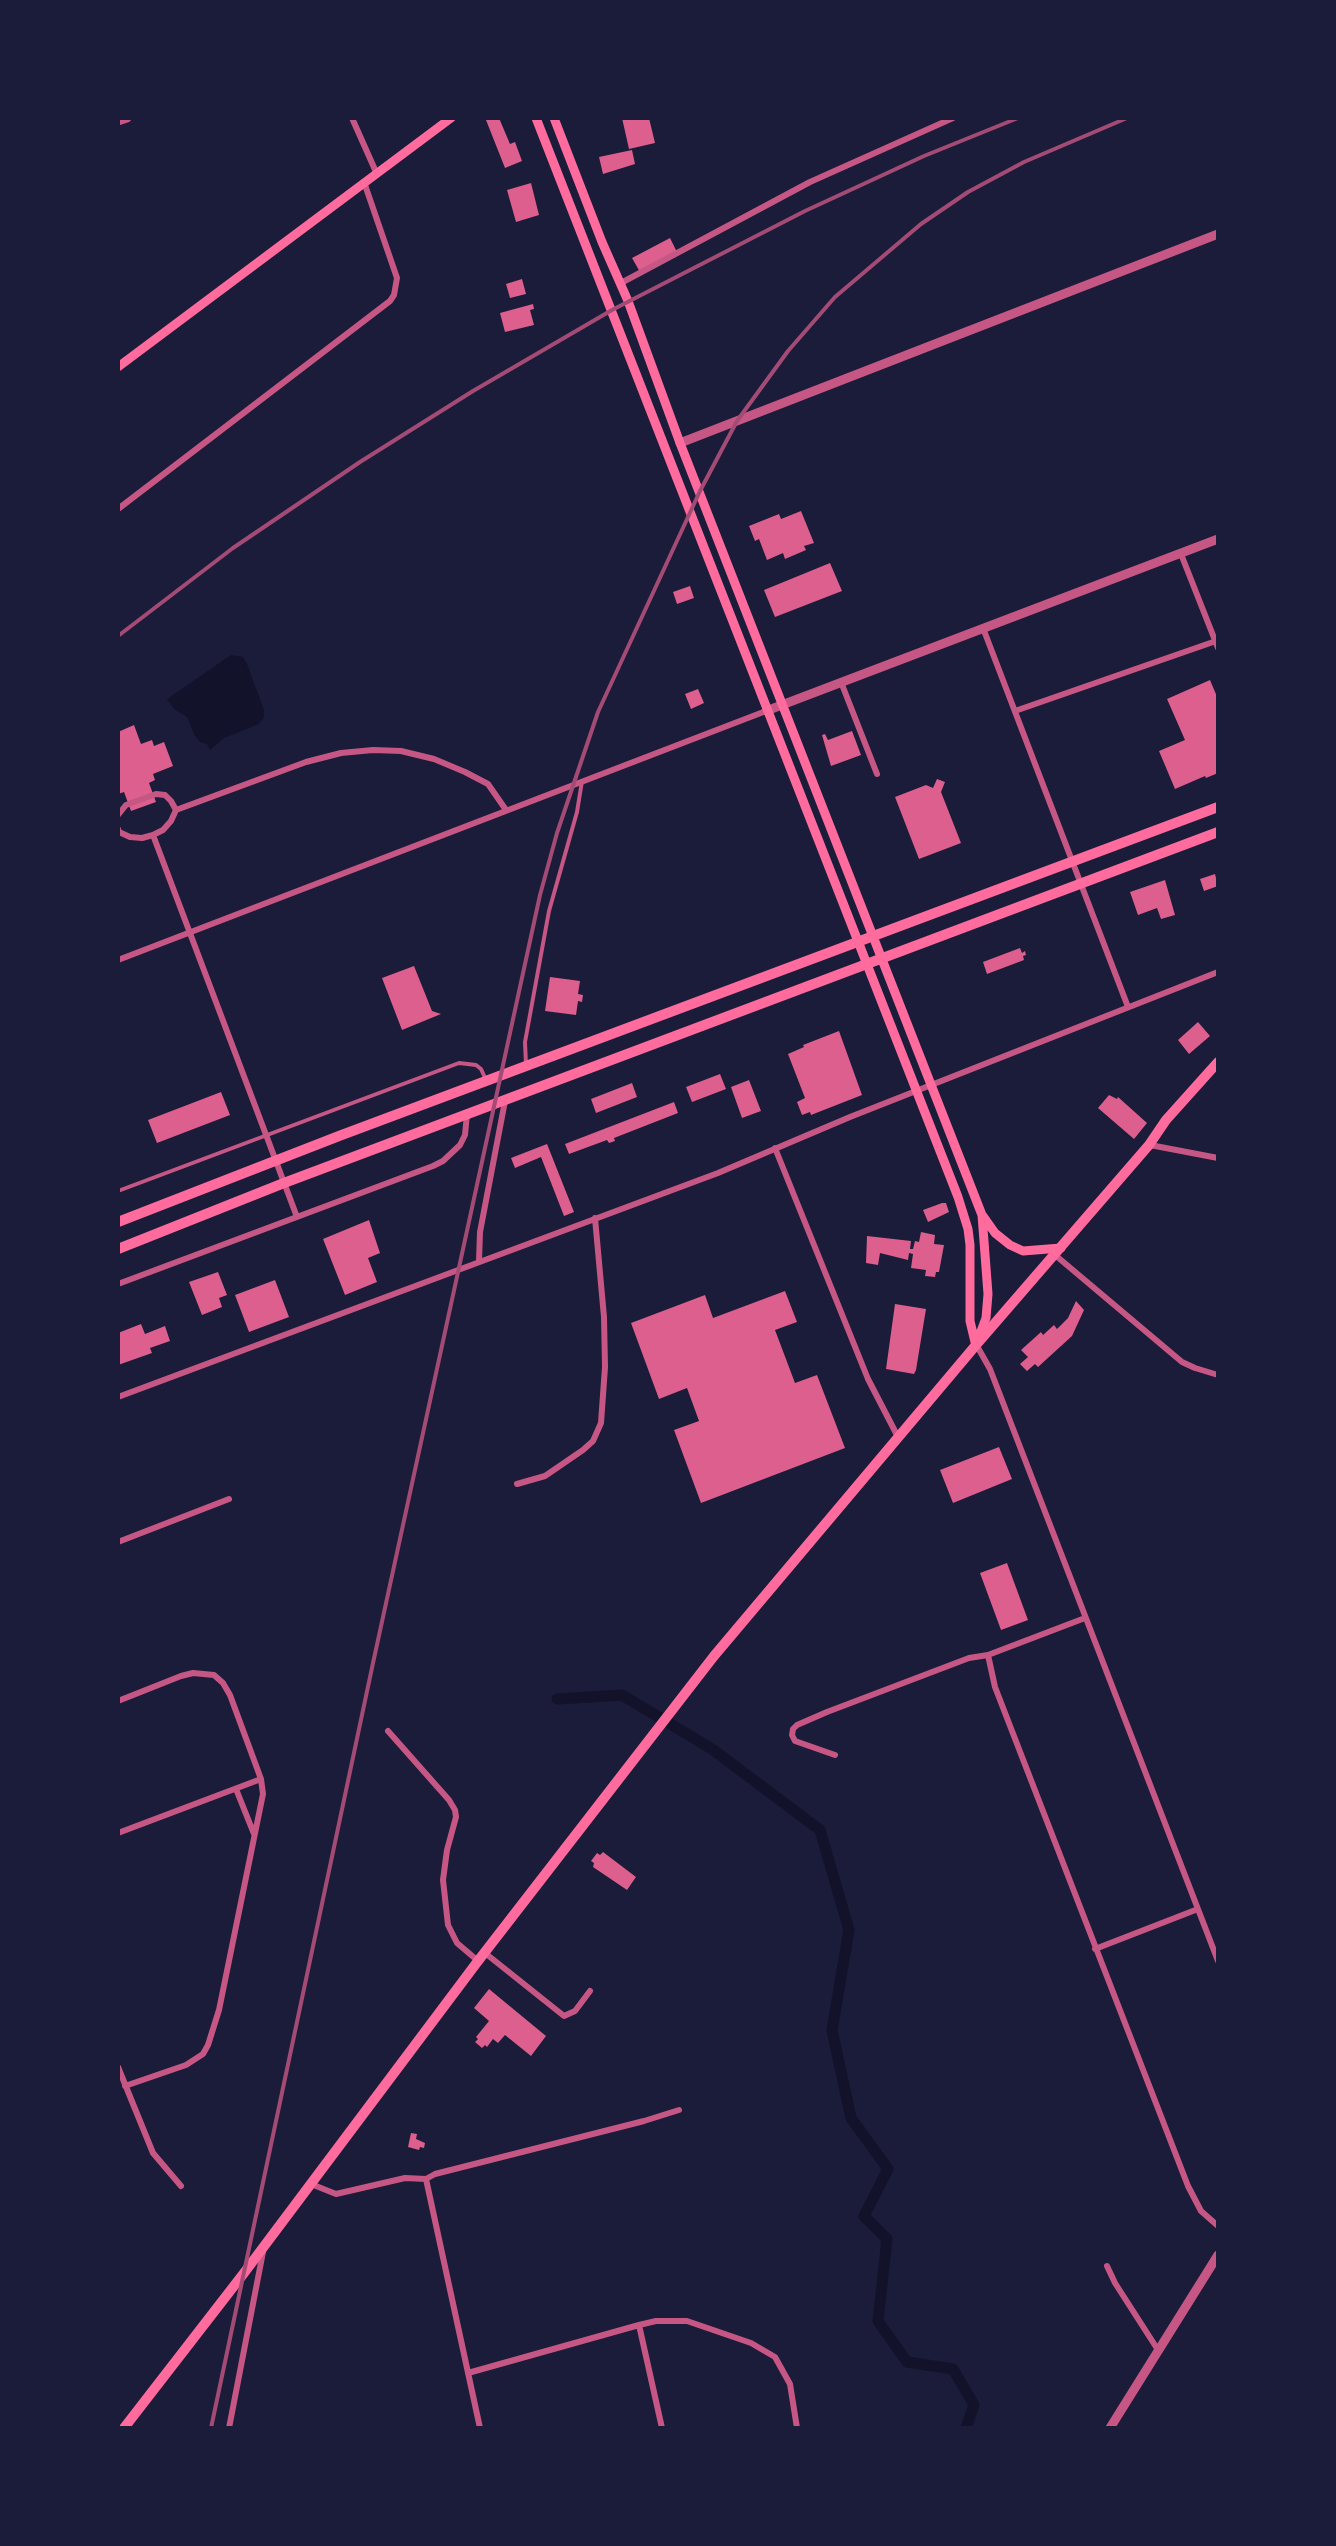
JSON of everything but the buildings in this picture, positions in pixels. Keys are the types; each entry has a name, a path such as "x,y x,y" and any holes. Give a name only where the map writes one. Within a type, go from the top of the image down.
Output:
{"main road":[{"path":"118,367 451,118"},
{"path":"536,118 968,1229 970,1321 976,1345"},
{"path":"554,118 982,1215 995,1234 1010,1245 1023,1251 1058,1251"},
{"path":"118,1222 1218,807"},
{"path":"118,1249 284,1182 1218,832"},
{"path":"124,2428 714,1656 1218,1062"},
{"path":"976,1345 986,1318 988,1294 982,1215"}],"street":[{"path":"118,121 127,118"},
{"path":"352,118 376,172"},
{"path":"621,283 810,182 953,118"},
{"path":"118,508 380,310 394,295 393,266 364,181"},
{"path":"680,443 1218,234"},
{"path":"118,960 1218,540"},
{"path":"1015,711 1217,644 1180,554"},
{"path":"983,628 1128,1008"},
{"path":"841,681 877,774"},
{"path":"176,810 306,762 341,753 401,750 434,758 488,784 506,810"},
{"path":"118,815 126,805 156,794 165,795 176,810 163,830 153,835 130,837 118,831"},
{"path":"153,835 297,1217"},
{"path":"118,1397 718,1172 1218,972"},
{"path":"479,1261 480,1232 505,1101"},
{"path":"118,1284 444,1161 465,1135 467,1114"},
{"path":"1149,1145 1218,1158"},
{"path":"775,1148 868,1378 898,1438"},
{"path":"517,1484 545,1476 584,1450 601,1423 606,1367 602,1268 595,1218"},
{"path":"1058,1251 1182,1362 1218,1374"},
{"path":"976,1345 990,1369 1218,1962"},
{"path":"118,1542 229,1499"},
{"path":"835,1755 795,1741 794,1729 827,1712 1085,1618"},
{"path":"988,1655 994,1687 1188,2186 1201,2211 1218,2226"},
{"path":"118,1701 194,1673 214,1676 230,1695 263,1794 219,2010 203,2054 186,2065 125,2086"},
{"path":"388,1731 455,1810 443,1880 448,1925 457,1943 564,2016 575,2012 590,1991"},
{"path":"118,1833 261,1779"},
{"path":"236,1789 254,1836"},
{"path":"1095,1949 1198,1909"},
{"path":"118,2066 153,2153 181,2186"},
{"path":"311,2184 336,2194 405,2178 426,2179 679,2110"},
{"path":"426,2179 480,2428"},
{"path":"229,2428 264,2246"},
{"path":"1110,2428 1218,2255"},
{"path":"1107,2266 1158,2350"},
{"path":"468,2372 656,2321 687,2322 709,2327 767,2352 783,2369 790,2384 797,2428"},
{"path":"639,2325 662,2428"}],"lane":[{"path":"526,1067 525,1042 549,911 582,781"},
{"path":"118,1191 459,1063 476,1065 487,1081"}],"shaded area":[{"path":"231,655 243,657 247,664 264,717 259,724 224,738 210,750 195,736 187,717 167,699"}],"waterway":[{"path":"557,1699 622,1695 712,1749 820,1830 849,1930 832,2030 851,2118 888,2169 864,2216 887,2239 878,2321 907,2362 953,2369 974,2405 966,2428"}],"railway":[{"path":"118,636 233,548 360,462 612,310 805,211 1018,118"},
{"path":"211,2428 540,895 598,712 700,491 737,421 788,351 835,297 921,224 968,192 1024,162 1127,118"}]}
